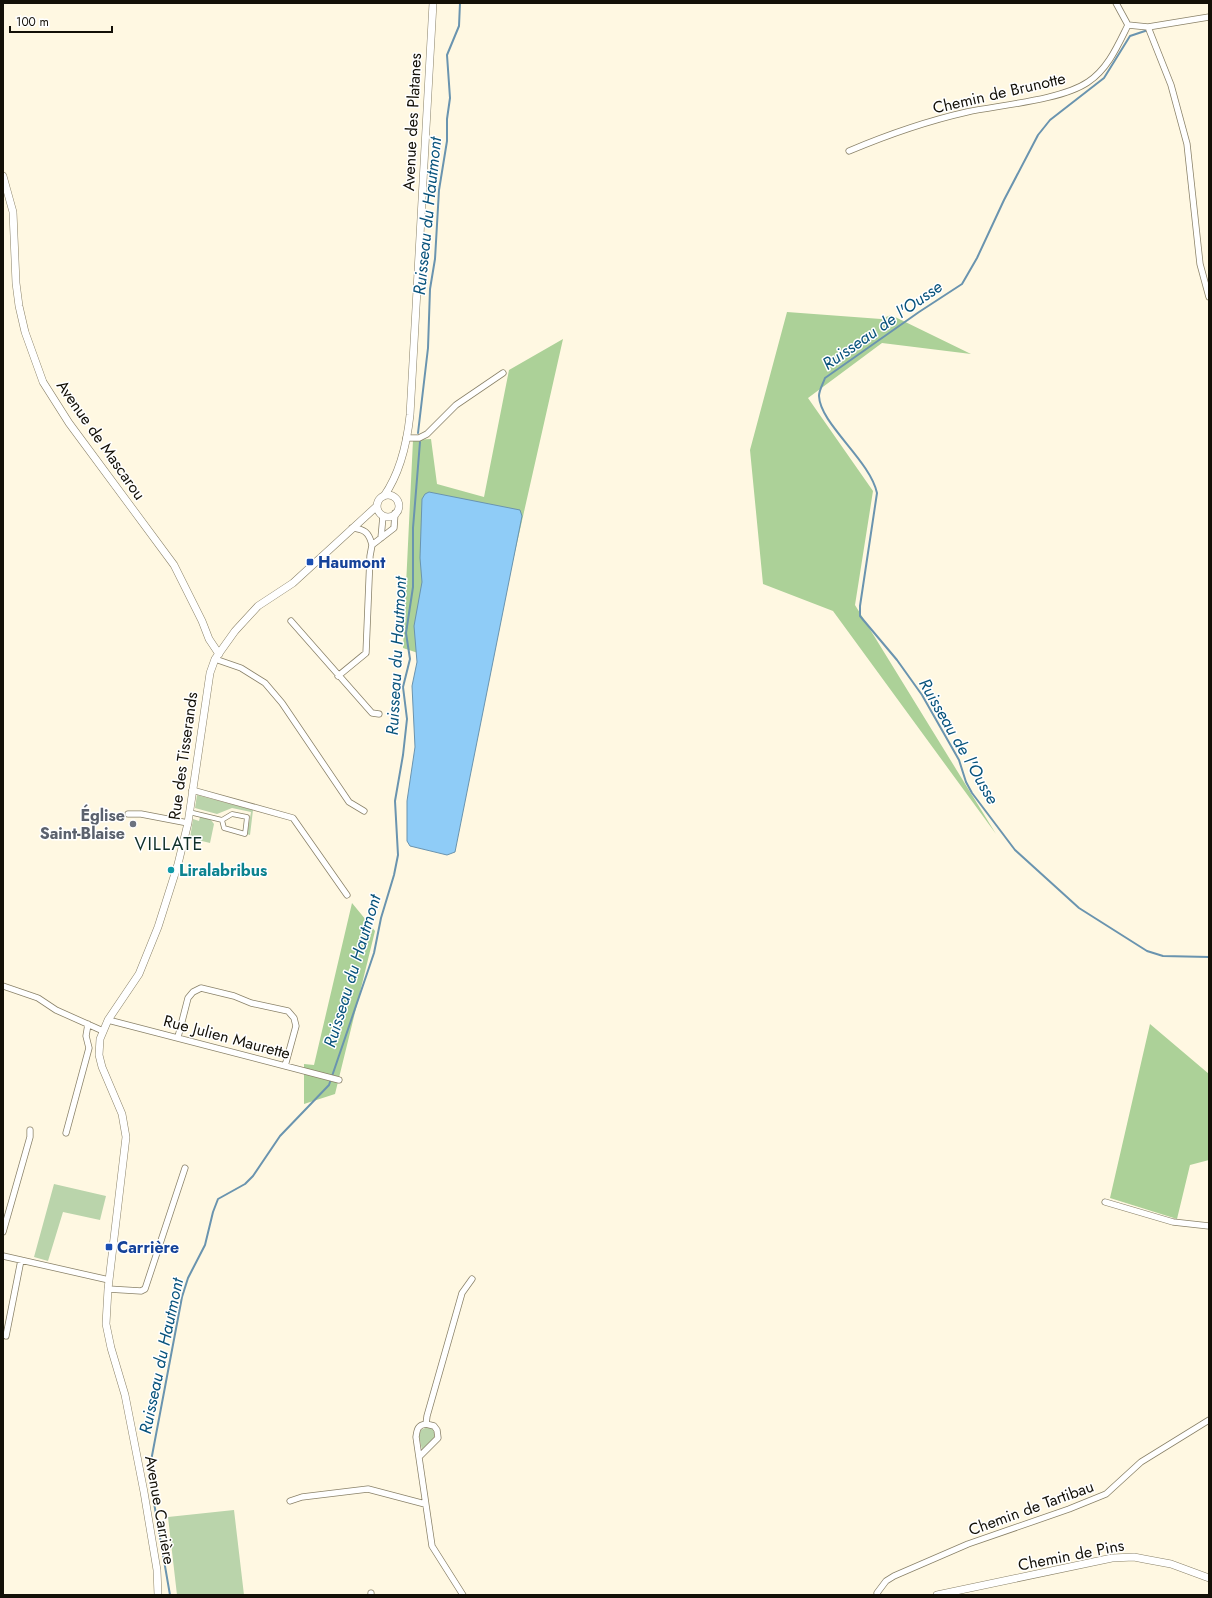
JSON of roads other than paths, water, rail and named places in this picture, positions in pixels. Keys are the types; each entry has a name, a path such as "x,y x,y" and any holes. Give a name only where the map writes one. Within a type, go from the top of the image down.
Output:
{"street":[{"name":"Avenue des Platanes","path":"384,496 394,481 406,438 411,396 433,3"},
{"path":"1116,3 1128,25 1148,27 1209,17"},
{"name":"Chemin de Brunotte","path":"849,151 898,132 946,118 1058,94 1082,86 1098,74 1106,65 1128,25"},
{"path":"1148,27 1171,85 1187,144 1200,264 1209,297"},
{"name":"Avenue de Mascarou","path":"3,176 13,212 16,283 19,306 25,332 43,382 69,423 174,565 202,621 217,656"},
{"path":"406,438 419,438 427,434 456,405 503,373"},
{"name":"Avenue des Platanes","path":"394,481 396,499"},
{"path":"364,811 349,802 282,703 265,683 241,668 217,656 235,631 258,606 293,583 377,506 379,500 384,496 391,496 396,499 398,506 395,513 394,528 372,545"},
{"path":"377,506 382,515 381,538"},
{"path":"363,519 382,515 391,516 395,513"},
{"path":"338,676 366,653 370,556 372,545 368,533 362,529 352,528"},
{"path":"291,621 372,713 379,714"},
{"name":"Rue des Tisserands","path":"103,1031 108,1020 140,974 158,927 178,864 188,823 210,673 217,656"},
{"path":"192,790 293,818 347,895"},
{"path":"189,812 222,820 232,814 247,817 245,834 224,828 222,820"},
{"path":"128,814 156,816 188,823"},
{"path":"3,986 38,998 56,1010 103,1031"},
{"path":"178,1037 188,998 194,992 201,988 234,996 251,1003 288,1012 294,1018 296,1026 285,1066"},
{"name":"Rue Julien Maurette","path":"108,1020 178,1037 326,1078 339,1080"},
{"path":"66,1133 89,1048 86,1036 88,1024"},
{"name":"Avenue Carrière","path":"103,1031 99,1055 122,1114 126,1137 108,1288 106,1311 108,1335 125,1395 144,1492 157,1570 158,1595"},
{"path":"3,1232 30,1138 30,1130"},
{"path":"108,1288 140,1291 145,1289 184,1168"},
{"path":"1105,1202 1174,1222 1209,1226"},
{"path":"3,1256 109,1280"},
{"path":"6,1336 21,1260"},
{"path":"426,1424 462,1293 472,1279"},
{"name":"Chemin de Tartibau","path":"878,1595 877,1592 886,1581 894,1576 968,1544 1069,1509 1106,1494 1141,1462 1209,1420"},
{"path":"420,1456 438,1438 437,1430 434,1426 426,1424 421,1425 417,1430 416,1437 432,1546 463,1595"},
{"path":"290,1501 302,1497 368,1489 425,1504"},
{"name":"Chemin de Pins","path":"937,1595 1112,1558 1134,1557 1171,1564 1209,1578"}],"water":[{"path":"429,492 520,510 522,516 455,852 447,855 410,846 407,841 407,801 415,747 412,686 417,662 414,626 422,582 420,558 422,499 425,494"}],"waterway":[{"name":"Ruisseau du Hautmont","path":"418,433 428,348 430,289 435,259 439,190 447,141 447,119 450,98 447,55 459,26 460,3"},
{"name":"Ruisseau de l'Ousse","path":"1148,30 1130,36 1104,78 1050,120 1038,135 1004,200 977,258 962,284 919,312 825,378 820,389 819,396 821,407 836,430 865,468 873,481 877,493 860,606 860,616 897,660 922,695 959,760 966,782 972,793 1015,850 1079,908 1147,951 1163,956 1209,957"},
{"name":"Ruisseau du Hautmont","path":"170,1595 153,1497 151,1461 182,1297 188,1278 205,1245 213,1212 218,1199 245,1184 253,1176 280,1136 329,1085 374,953 381,918 394,875 398,855 395,801 403,755 407,719 403,687 410,659 406,633 413,587 413,528 420,442"}],"place":[{"name":"Haumont","path":"310,562"},
{"name":"Église Saint-Blaise","path":"133,824"},
{"name":"Liralabribus","path":"171,870"},
{"name":"Carrière","path":"109,1247"}],"district":[{"name":"VILLATE","path":"169,844"}]}
